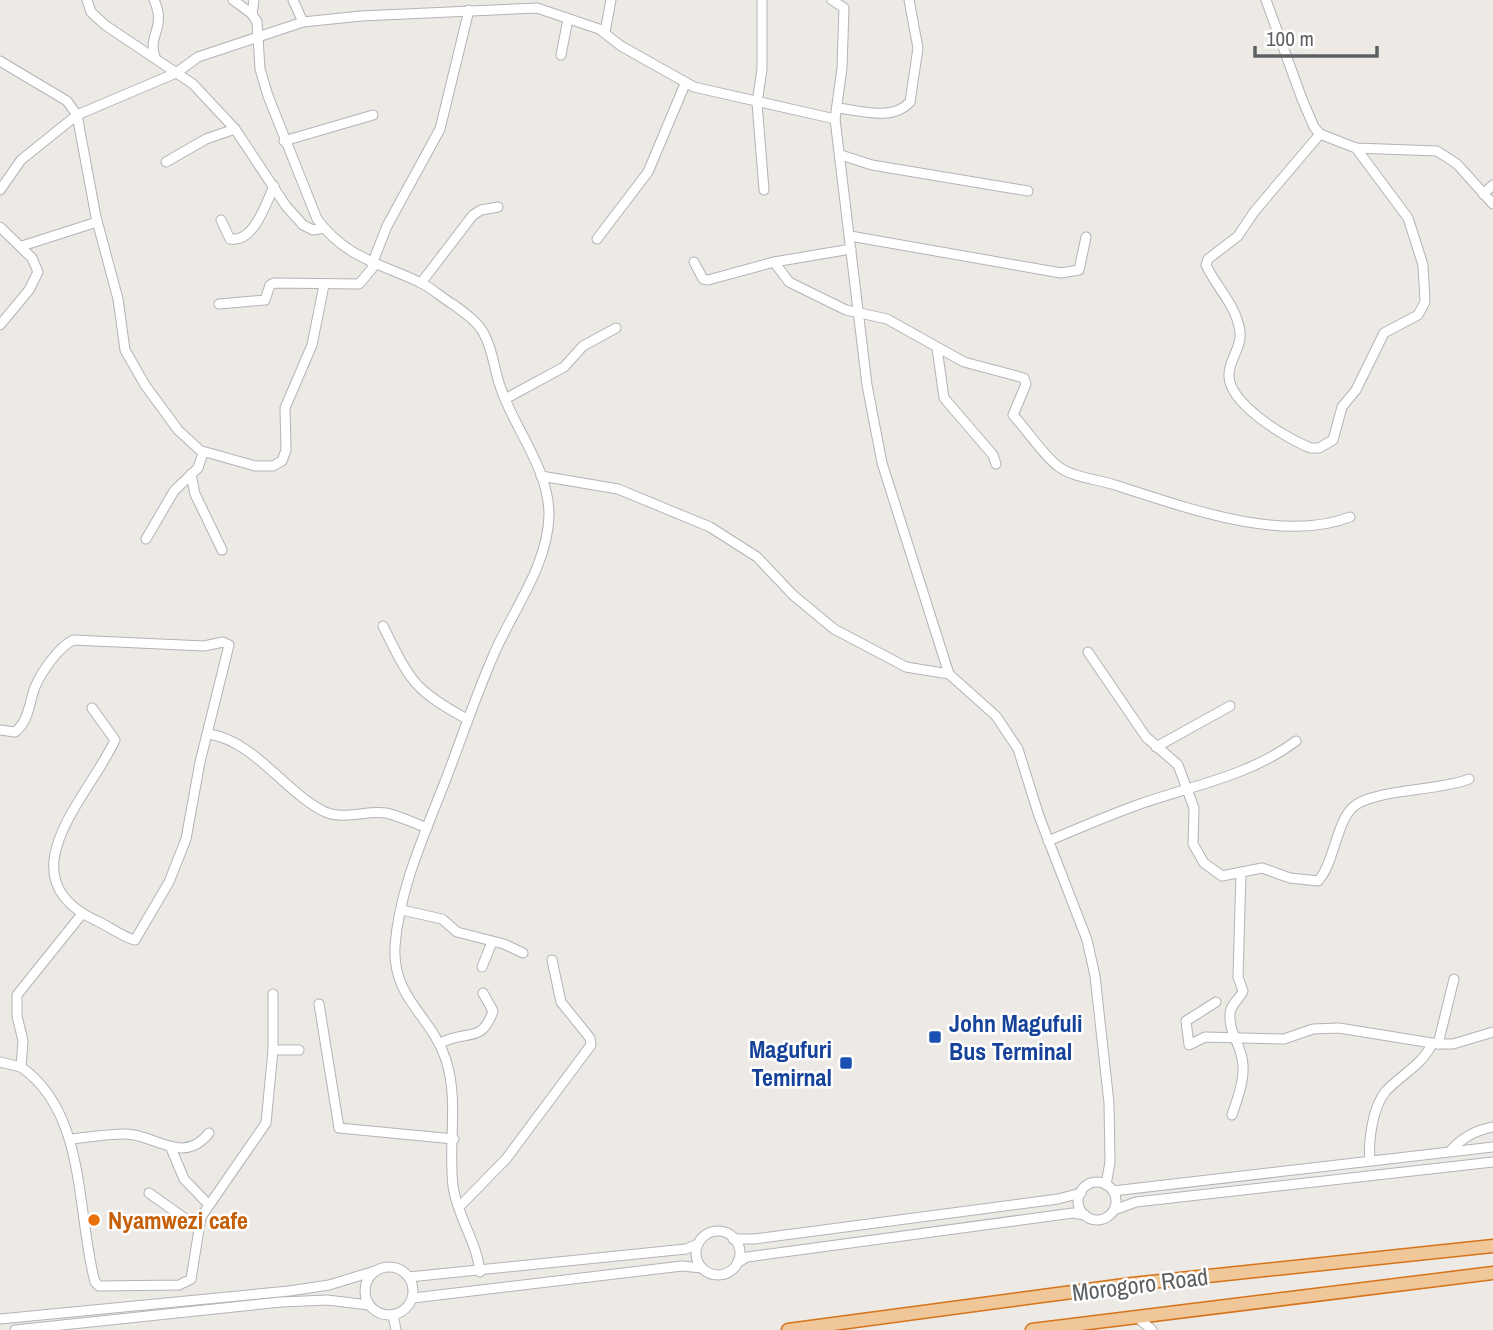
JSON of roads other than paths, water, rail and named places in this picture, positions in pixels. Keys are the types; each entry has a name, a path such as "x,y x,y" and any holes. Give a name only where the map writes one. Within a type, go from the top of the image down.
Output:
{"highway":[{"name":"Morogoro Road","path":"788,1330 1132,1284 1493,1246"},
{"name":"Morogoro Road","path":"1032,1330 1493,1273"}],"street":[{"path":"87,0 91,12 105,25 194,84 235,129 303,225 313,230 324,228"},
{"path":"154,0 160,23 152,45 155,57"},
{"path":"233,0 252,14 259,26 260,69 284,141 313,212 324,228 344,246 374,264 421,282 483,330 505,399 541,476 548,500 546,540 467,719 427,828 402,910 395,949 398,977 404,993 439,1044 452,1091 453,1187 458,1207 478,1255 480,1272"},
{"path":"252,14 254,0"},
{"path":"293,0 303,22"},
{"path":"482,0 490,8"},
{"path":"605,32 611,0"},
{"path":"762,0 762,69 757,103 764,190"},
{"path":"832,0 844,8 842,68 835,119 876,442 949,674 996,716 1013,738 1048,841 1076,906 1095,976 1109,1103 1109,1188 1114,1210"},
{"path":"837,108 884,113 902,109 911,102 918,48 909,0"},
{"path":"1266,0 1302,99 1320,135 1356,148 1437,151 1457,164 1493,204"},
{"path":"0,190 21,160 78,116 176,73 193,60 303,22 537,4 605,32 621,46 685,84 757,103 835,119"},
{"path":"219,304 265,300 271,284 274,283 359,284 374,264 392,216 440,129 469,10"},
{"path":"561,55 568,19"},
{"path":"193,60 194,84"},
{"path":"0,61 67,101 78,116 97,222 118,299 127,355 178,430 202,451 255,466 272,466 282,461 286,450 285,408 312,345 324,285"},
{"path":"597,239 648,172 685,84"},
{"path":"284,141 373,115"},
{"path":"166,162 206,139 235,129"},
{"path":"1320,135 1254,212 1238,236 1206,265 1226,296 1239,329 1240,342 1228,372 1230,383 1261,419 1311,448 1319,448 1333,440 1342,407 1356,390 1384,333 1418,315 1425,302 1423,265 1408,218 1356,148"},
{"path":"841,155 872,165 1028,191"},
{"path":"1483,194 1493,185"},
{"path":"221,220 230,239 243,237 250,232 274,186"},
{"path":"421,282 473,215 481,209 498,206"},
{"path":"22,246 97,222"},
{"path":"0,227 22,246 37,265 37,278 0,325"},
{"path":"849,236 1055,273 1079,270 1086,237"},
{"path":"694,262 703,279 708,280 774,262 851,249"},
{"path":"774,262 789,282 859,315 869,313 887,319 964,362 1024,377 1026,384 1013,415 1049,458 1069,472 1180,508 1252,522 1321,523 1350,517"},
{"path":"505,399 564,367 583,346 616,328"},
{"path":"937,348 944,398 993,455 996,464"},
{"path":"146,538 174,491 202,461 202,451"},
{"path":"191,474 192,488 222,550"},
{"path":"541,476 618,489 710,527 757,557 793,595 834,629 906,667 949,674"},
{"path":"383,626 406,673 430,698 467,719"},
{"path":"0,730 15,732 23,724 39,679 63,647 73,640 204,646 226,642 230,648 187,839 169,882 136,940 82,914 67,904 57,890 56,855 66,817 115,740 92,708"},
{"path":"1088,652 1156,747 1178,765 1194,808 1192,834 1198,855 1222,876 1262,868 1290,878 1318,881 1353,807 1371,799 1433,789 1469,779"},
{"path":"1156,747 1230,706"},
{"path":"209,734 226,738 246,751 295,793 324,811 339,816 386,813 427,828"},
{"path":"1048,841 1126,808 1188,791 1271,760 1296,741"},
{"path":"1232,1115 1241,1086 1243,1060 1233,1036 1230,1011 1243,991 1238,977 1241,872"},
{"path":"402,910 446,920 457,932 523,953"},
{"path":"21,1067 23,1041 17,1016 18,993 47,961 82,914"},
{"path":"482,967 492,942"},
{"path":"458,1207 506,1159 592,1045 590,1038 561,1002 552,960"},
{"path":"1370,1160 1369,1147 1381,1099 1426,1057 1435,1044 1454,979"},
{"path":"439,1044 453,1036 477,1035 486,1028 493,1011 483,993"},
{"path":"0,1062 21,1067 51,1101 71,1139 87,1248 95,1282 99,1286 112,1288 186,1283 191,1279 194,1265 197,1227 209,1205 265,1128 273,1050 273,994"},
{"path":"1216,1002 1188,1017 1186,1024 1189,1045 1205,1037 1284,1039 1313,1029 1339,1028 1435,1044 1452,1044 1493,1032"},
{"path":"318,1003 339,1128 454,1139"},
{"path":"273,1050 299,1050"},
{"path":"1451,1150 1460,1140 1481,1129 1493,1127"},
{"path":"71,1139 130,1134 171,1149 200,1141 209,1133"},
{"path":"733,1239 754,1239 1058,1199 1080,1193 1091,1184 1109,1188 1493,1147"},
{"path":"171,1149 184,1180 209,1205"},
{"path":"698,1244 697,1259 702,1268 710,1274 721,1275 747,1257 1060,1215 1085,1215 1103,1219 1114,1210 1136,1202 1493,1161"},
{"path":"149,1193 197,1227"},
{"path":"1080,1193 1079,1202 1085,1215"},
{"path":"409,1277 480,1272 686,1249 714,1232 725,1233 733,1239 738,1248 737,1263"},
{"path":"15,1330 327,1300 369,1305 382,1315 393,1315 403,1311 413,1298 561,1278 682,1266 702,1268"},
{"path":"0,1319 289,1291 329,1285 390,1267 401,1270 409,1277 413,1298"},
{"path":"369,1305 365,1284 374,1271"},
{"path":"393,1315 396,1330"},
{"path":"1137,1317 1152,1330"}],"place":[{"name":"John Magufuli Bus Terminal","path":"935,1037"},
{"name":"Magufuri Temirnal","path":"846,1063"},
{"name":"Nyamwezi cafe","path":"94,1220"}]}
